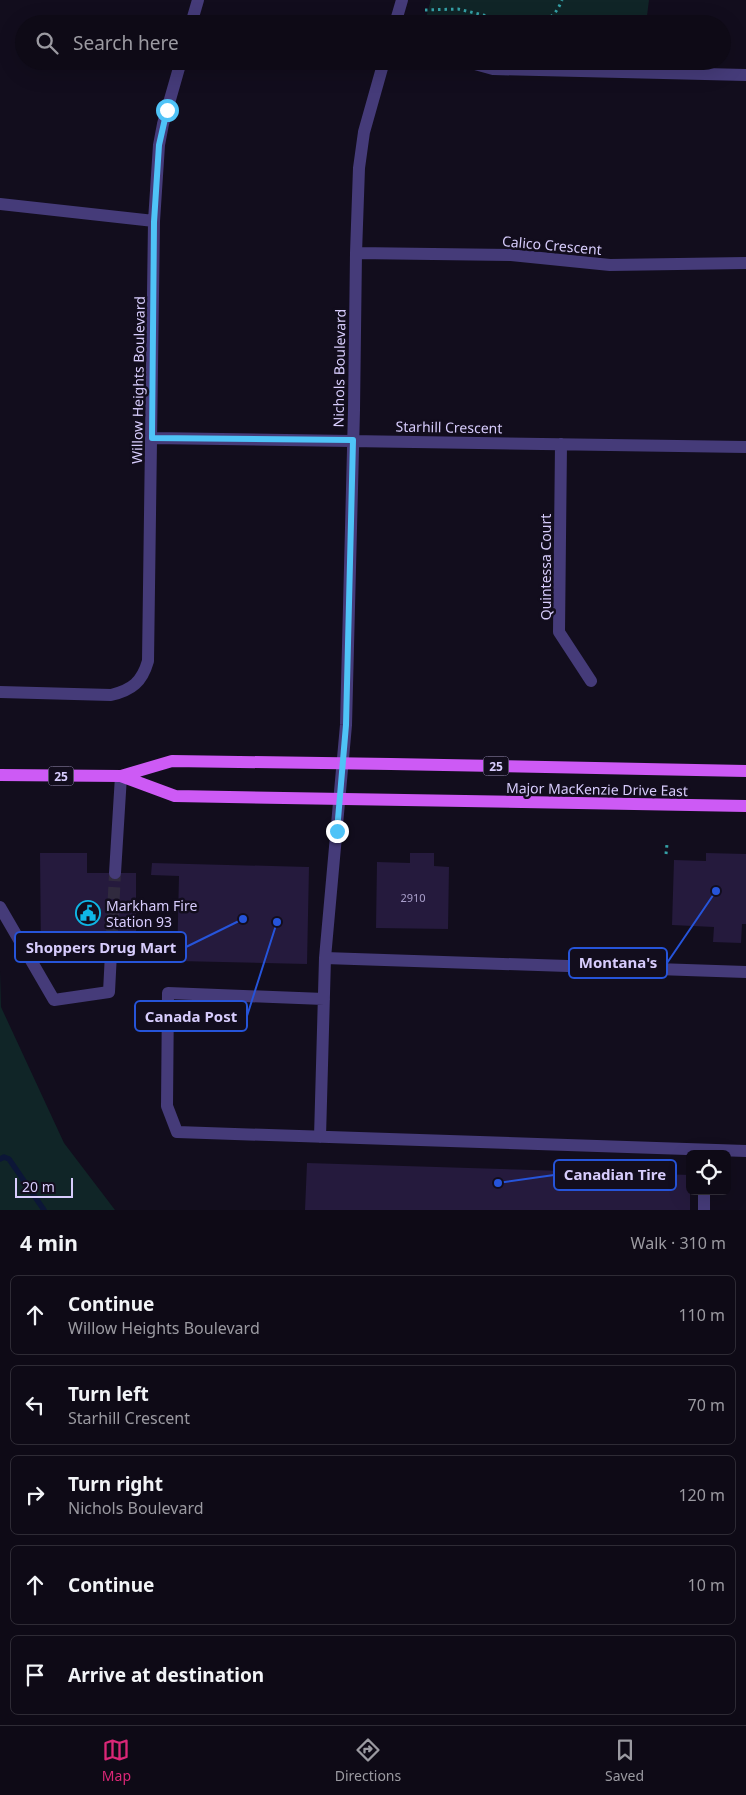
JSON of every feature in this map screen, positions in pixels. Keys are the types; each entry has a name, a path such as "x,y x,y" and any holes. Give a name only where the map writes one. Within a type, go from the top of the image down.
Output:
{"main road":[{"name":"Major MacKenzie Drive East","path":"0,775 121,776 172,761 746,771"},
{"name":"Major MacKenzie Drive East","path":"121,776 174,796 746,806"}],"street":[{"path":"194,15 198,0"},
{"path":"398,15 402,0"},
{"name":"Willow Heights Boulevard","path":"0,692 110,695 124,692 136,684 144,673 148,661 154,222 159,145 178,70"},
{"name":"Nichols Boulevard","path":"320,1137 325,958 346,725 356,253 361,148 381,70"},
{"path":"535,70 746,75"},
{"path":"0,204 154,222"},
{"name":"Calico Crescent","path":"356,253 511,255 610,265 746,263"},
{"name":"Starhill Crescent","path":"152,438 746,447"},
{"name":"Quintessa Court","path":"561,444 559,632 591,681"},
{"path":"115,874 121,776"},
{"path":"0,907 54,1000 109,992 111,953"},
{"path":"325,958 746,972"},
{"path":"324,999 168,993 167,1106 177,1132 686,1151"},
{"path":"731,1151 746,1151"},
{"path":"704,1195 704,1210"}],"path":[{"path":"553,15 558,11 562,0"},
{"path":"425,10 458,9 483,15"},
{"path":"666,854 667,844"}],"green space":[{"path":"431,0 649,0 647,15 427,15"},
{"path":"0,971 1,1007 64,1143 115,1210 0,1210"}],"building":[{"name":"Markham Fire Station 93","path":"40,853 87,853 87,873 136,873 136,953 41,953"},
{"path":"410,853 434,853 434,866 449,867 448,929 376,928 377,862 410,863"},
{"path":"706,853 746,854 746,924 742,924 741,943 713,942 714,927 672,925 674,860 706,861"},
{"path":"152,863 309,867 307,964 177,961 179,876 151,875"},
{"path":"307,1163 686,1175 686,1195 690,1195 690,1210 305,1210"}],"waterway":[{"path":"0,1159 4,1157 9,1159 44,1210"}],"tunnel":[{"path":"111,953 115,873"}],"place":[{"name":"Montana's","path":"716,891"},
{"name":"Markham Fire Station 93","path":"88,913"},
{"name":"Shoppers Drug Mart","path":"243,919"},
{"name":"Canada Post","path":"277,922"},
{"name":"Canadian Tire","path":"498,1183"}],"route":[{"path":"167,110 159,145 154,222 152,438 353,440 346,725 337,831"}]}
